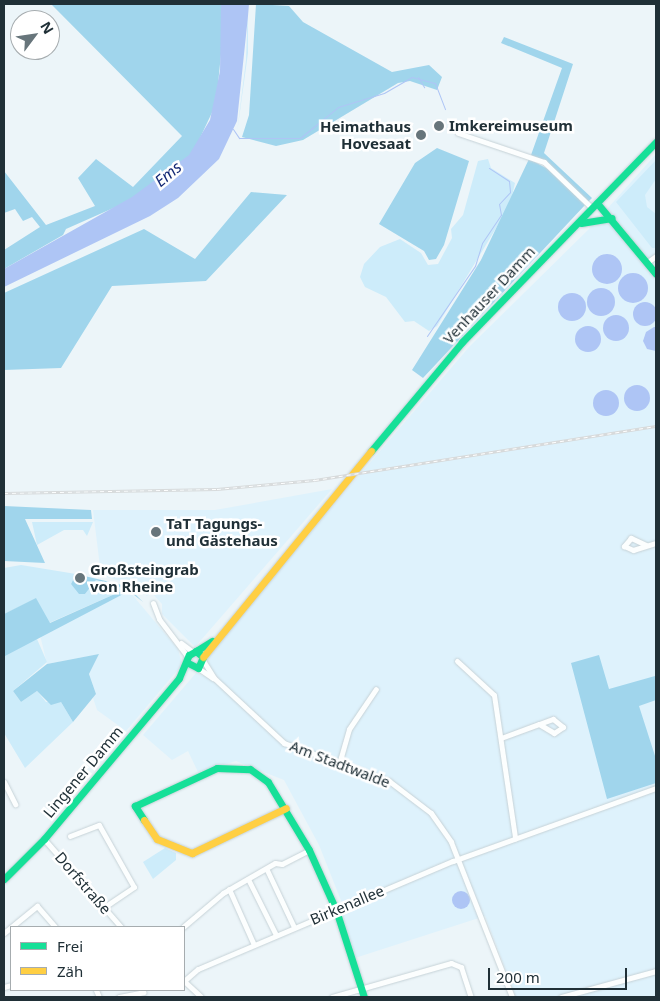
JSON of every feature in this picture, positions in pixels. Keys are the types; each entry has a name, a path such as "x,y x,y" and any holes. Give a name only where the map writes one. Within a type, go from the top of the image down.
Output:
{"main road":[{"name":"Venhauser Damm","path":"351,475 462,342 656,142"},
{"path":"595,206 612,218 649,261 656,274"},
{"path":"565,236 586,220 612,218"},
{"name":"Lingener Damm","path":"4,879 44,839 193,660 212,641 351,475"},
{"name":"Lingener Damm","path":"193,660 204,660 212,641"},
{"path":"193,660 204,660"},
{"path":"286,808 192,853 157,839 135,806 210,770 236,766 268,782 286,808 309,850 336,910 364,997"}],"street":[{"path":"458,133 544,162 595,206"},
{"path":"649,261 656,256"},
{"path":"646,545 656,543"},
{"name":"Am Stadtwalde","path":"153,603 159,619 193,660 278,739 339,764 389,781 421,803 445,832 458,859 512,997"},
{"name":"Am Stadtwalde","path":"204,660 214,678"},
{"path":"457,661 494,695 515,838"},
{"path":"339,764 349,729 376,689"},
{"path":"501,738 539,724"},
{"path":"4,782 15,804"},
{"name":"Birkenallee","path":"185,980 198,969 458,859 656,788"},
{"path":"70,836 99,825 134,887 104,907"},
{"name":"Dorfstraße","path":"44,839 120,926"},
{"path":"184,926 229,889 309,850"},
{"path":"266,870 294,928"},
{"path":"248,879 276,935"},
{"path":"229,889 254,945"},
{"path":"13,926 37,906 54,926"},
{"path":"332,997 452,963 461,967 471,997"},
{"path":"561,997 656,971"},
{"path":"185,982 201,997"},
{"path":"119,997 144,992"}],"shaded area":[{"path":"51,4 226,4 216,104 191,157 136,198 66,229 63,235 4,269 4,250 40,227 32,217 23,221 15,209 4,213 4,171 46,225 95,206 78,178 96,159 133,187 182,136 60,13 60,10 57,10"},
{"path":"248,4 248,53 237,133 246,60"},
{"path":"256,4 289,6 303,22 392,72 429,65 442,77 437,90 410,81 398,83 303,140 276,146 242,137 249,115"},
{"path":"504,37 573,64 544,153 592,198 588,202 546,163 531,155 562,68 501,43"},
{"path":"437,148 469,161 444,245 436,259 429,260 424,251 379,224 415,163"},
{"path":"656,154 656,997 516,997 485,916 355,958 339,910 344,908 319,845 284,780 236,761 198,772 188,751 172,760 143,735 196,673 204,676 211,668 207,658 210,650 469,347 591,227"},
{"path":"488,159 491,168 515,183 510,205 437,326 429,331 414,321 405,322 386,297 365,287 360,277 364,264 380,247 400,239 421,253 428,265 438,264 452,238 451,229 463,215 478,161"},
{"path":"529,159 548,169 585,205 423,378 412,370 481,260"},
{"path":"656,160 656,179 645,195 647,207 656,214 656,248 652,248 616,202"},
{"path":"251,192 287,195 206,281 112,286 61,368 4,370 4,293 144,229 195,259"},
{"path":"332,489 195,647 162,614 162,604 151,592 147,596 130,584 101,575 93,510 215,510"},
{"path":"4,506 91,510 92,519 25,519 45,563 4,561"},
{"path":"32,522 93,522 87,536 83,530 64,530 37,545"},
{"path":"21,565 76,574 71,584 85,594 96,580 126,589 49,623 36,599 4,614 4,568"},
{"path":"76,574 127,586 143,602 129,591 5,656 4,614 36,598 50,623 126,589 96,580 85,594 79,594 71,584"},
{"path":"129,591 178,649 182,665 126,731 97,710 93,698 96,694 89,674 99,654 47,664 40,635"},
{"path":"37,639 47,662 13,691 21,702 37,691 46,702 61,702 73,722 25,768 4,733 4,654"},
{"path":"99,654 89,674 96,694 73,722 61,702 51,705 37,691 21,702 13,691 47,664"},
{"path":"599,655 609,689 655,676 656,682 656,700 639,706 656,759 656,783 607,799 571,663"},
{"path":"165,848 176,853 176,860 153,879 143,862"}],"water":[{"name":"Ems","path":"221,4 249,4 237,121 219,159 178,198 150,216 4,287 4,269 132,197 189,155 210,120 220,71"},
{"path":"607,254 617,259 622,269 617,279 607,284 597,279 592,269 597,259"},
{"path":"633,273 643,278 648,288 643,298 633,303 623,298 618,288 623,278"},
{"path":"601,288 611,292 615,302 611,312 601,316 591,312 587,302 591,292"},
{"path":"572,293 582,297 586,307 582,317 572,321 562,317 558,307 562,297"},
{"path":"645,302 650,303 656,309 656,319 650,325 645,326 640,325 634,319 633,314 634,309 640,303"},
{"path":"616,315 625,319 629,328 625,337 616,341 607,337 603,328 607,319"},
{"path":"588,326 597,330 601,339 597,348 588,352 579,348 575,339 579,330"},
{"path":"656,327 656,351 647,349 643,341 646,332"},
{"path":"637,385 646,389 650,398 646,407 637,411 628,407 624,398 628,389"},
{"path":"606,390 615,394 619,403 615,412 606,416 597,412 593,403 597,394"},
{"path":"461,891 467,894 470,900 467,906 461,909 455,906 452,900 455,894"}],"waterway":[{"path":"233,129 239,138 300,138 338,107 384,93 412,77 435,83 445,109"},
{"path":"418,77 424,87"},
{"path":"427,336 475,266 482,243 501,215 499,204 510,192 509,181 489,168"}],"railway":[{"path":"4,493 217,489 315,480 656,426"}],"traffic: fast":[{"path":"371,451 462,342 656,142"},
{"path":"597,203 656,274"},
{"path":"581,223 612,218"},
{"path":"196,651 212,641"},
{"path":"4,879 44,839 179,678 189,655 196,651 203,657 198,668 188,663"},
{"path":"144,820 135,806 217,768 250,769 268,782 309,850 336,910 364,997"}],"traffic: slow":[{"path":"203,657 371,451"},
{"path":"144,820 157,839 192,853 286,808"}],"place":[{"name":"Imkereimuseum","path":"439,126"},
{"name":"Heimathaus Hovesaat","path":"421,135"},
{"name":"TaT Tagungs- und Gästehaus","path":"156,532"},
{"name":"Großsteingrab von Rheine","path":"80,578"}]}
